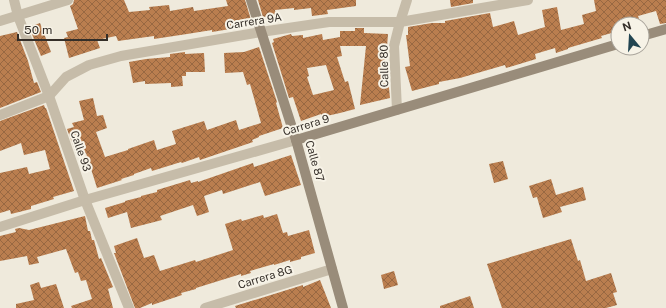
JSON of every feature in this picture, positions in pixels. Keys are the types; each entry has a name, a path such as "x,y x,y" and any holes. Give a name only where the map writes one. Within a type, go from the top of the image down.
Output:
{"street":[{"name":"Calle 93","path":"14,0 18,16 49,96 85,200 129,308"},
{"path":"0,21 68,0"},
{"name":"Calle 87","path":"251,0 296,140 343,308"},
{"name":"Calle 80","path":"397,110 394,46 407,0"},
{"name":"Carrera 9A","path":"0,115 49,96 66,77 89,65 121,56 328,22 400,22 528,0"},
{"path":"650,34 666,29"},
{"name":"Carrera 9","path":"0,227 85,200 296,140 610,46"},
{"name":"Carrera 8G","path":"205,308 332,268"}],"building":[{"path":"74,0 124,0 129,12 150,10 149,7 169,5 170,11 193,7 194,11 228,6 226,0 245,0 252,23 212,32 212,30 154,39 154,36 118,41 116,36 97,40 100,48 69,58 64,38 68,37 66,32 78,29 70,6 73,4"},
{"path":"258,0 356,0 356,6 327,10 328,14 312,16 311,8 275,10 276,16 263,17"},
{"path":"450,0 473,0 473,3 451,7"},
{"path":"594,0 666,0 666,23 660,24 656,11 638,16 610,16 610,33 601,36 602,38 556,53 555,48 535,54 536,59 506,68 505,65 460,78 439,82 439,84 412,91 405,67 410,66 406,35 408,35 408,27 432,23 445,23 445,21 490,13 493,27 514,21 518,35 545,27 542,10 557,7 561,30 584,24 582,15 596,11"},
{"path":"40,23 51,52 41,56 29,27"},
{"path":"355,28 364,28 364,33 388,34 385,73 387,72 390,98 360,105 366,46 340,46 342,56 337,57 345,82 348,81 355,109 322,117 321,114 301,121 293,97 289,98 272,43 274,42 273,39 291,34 292,36 303,35 303,38 322,34 323,40 340,37 340,31 355,31","holes":["326,65 334,90 313,95 307,77 309,76 307,68"]},
{"path":"17,32 28,61 34,83 37,82 41,92 0,108 0,36"},
{"path":"259,47 277,102 283,128 259,136 252,140 253,142 200,160 199,157 152,171 151,168 97,188 86,153 77,156 67,129 74,127 72,123 84,120 79,101 93,98 97,116 103,115 107,128 96,132 105,157 154,140 157,150 176,144 172,131 204,121 207,130 236,120 239,130 261,123 250,84 247,85 243,72 225,73 224,53 244,52"},
{"path":"185,52 185,54 204,53 205,72 186,72 186,76 182,76 183,86 171,87 171,83 145,84 145,81 133,83 129,62 170,57 170,54"},
{"path":"44,105 74,191 53,197 54,199 31,206 31,209 11,214 10,210 0,213 0,173 27,167 29,174 50,169 45,150 24,155 21,143 0,151 0,121"},
{"path":"291,155 301,185 265,196 260,182 223,194 222,190 204,196 209,212 197,216 193,205 160,216 162,220 131,228 127,212 108,218 105,208 125,201 157,192 157,190 190,180 191,183 198,182 253,163 254,167"},
{"path":"503,161 508,179 494,183 489,164"},
{"path":"551,179 556,195 583,187 586,200 560,207 562,212 543,218 537,197 533,198 529,186"},
{"path":"277,214 283,233 287,232 288,236 309,230 315,253 301,257 301,259 274,264 250,271 251,273 241,276 241,274 196,288 181,293 182,295 152,305 152,303 140,308 135,308 114,253 116,253 114,246 137,238 144,258 154,255 160,271 195,260 196,262 233,250 225,224 241,219 242,221 263,215 264,218"},
{"path":"85,216 88,231 90,231 92,240 94,240 99,259 101,258 113,287 108,289 113,308 72,308 71,306 92,299 86,280 81,281 78,272 75,273 66,249 37,257 39,263 29,265 27,256 0,261 0,236 16,232 15,229 19,228 29,230"},
{"path":"571,239 578,261 580,260 586,281 611,273 617,292 613,293 617,305 606,308 502,308 487,264"},
{"path":"394,271 398,285 384,289 381,275"},
{"path":"320,280 331,308 236,308 235,306 303,285 303,287"},
{"path":"39,282 41,288 56,284 64,308 16,308 16,304 34,300 30,285"},
{"path":"470,296 474,308 440,308 440,306"}]}
